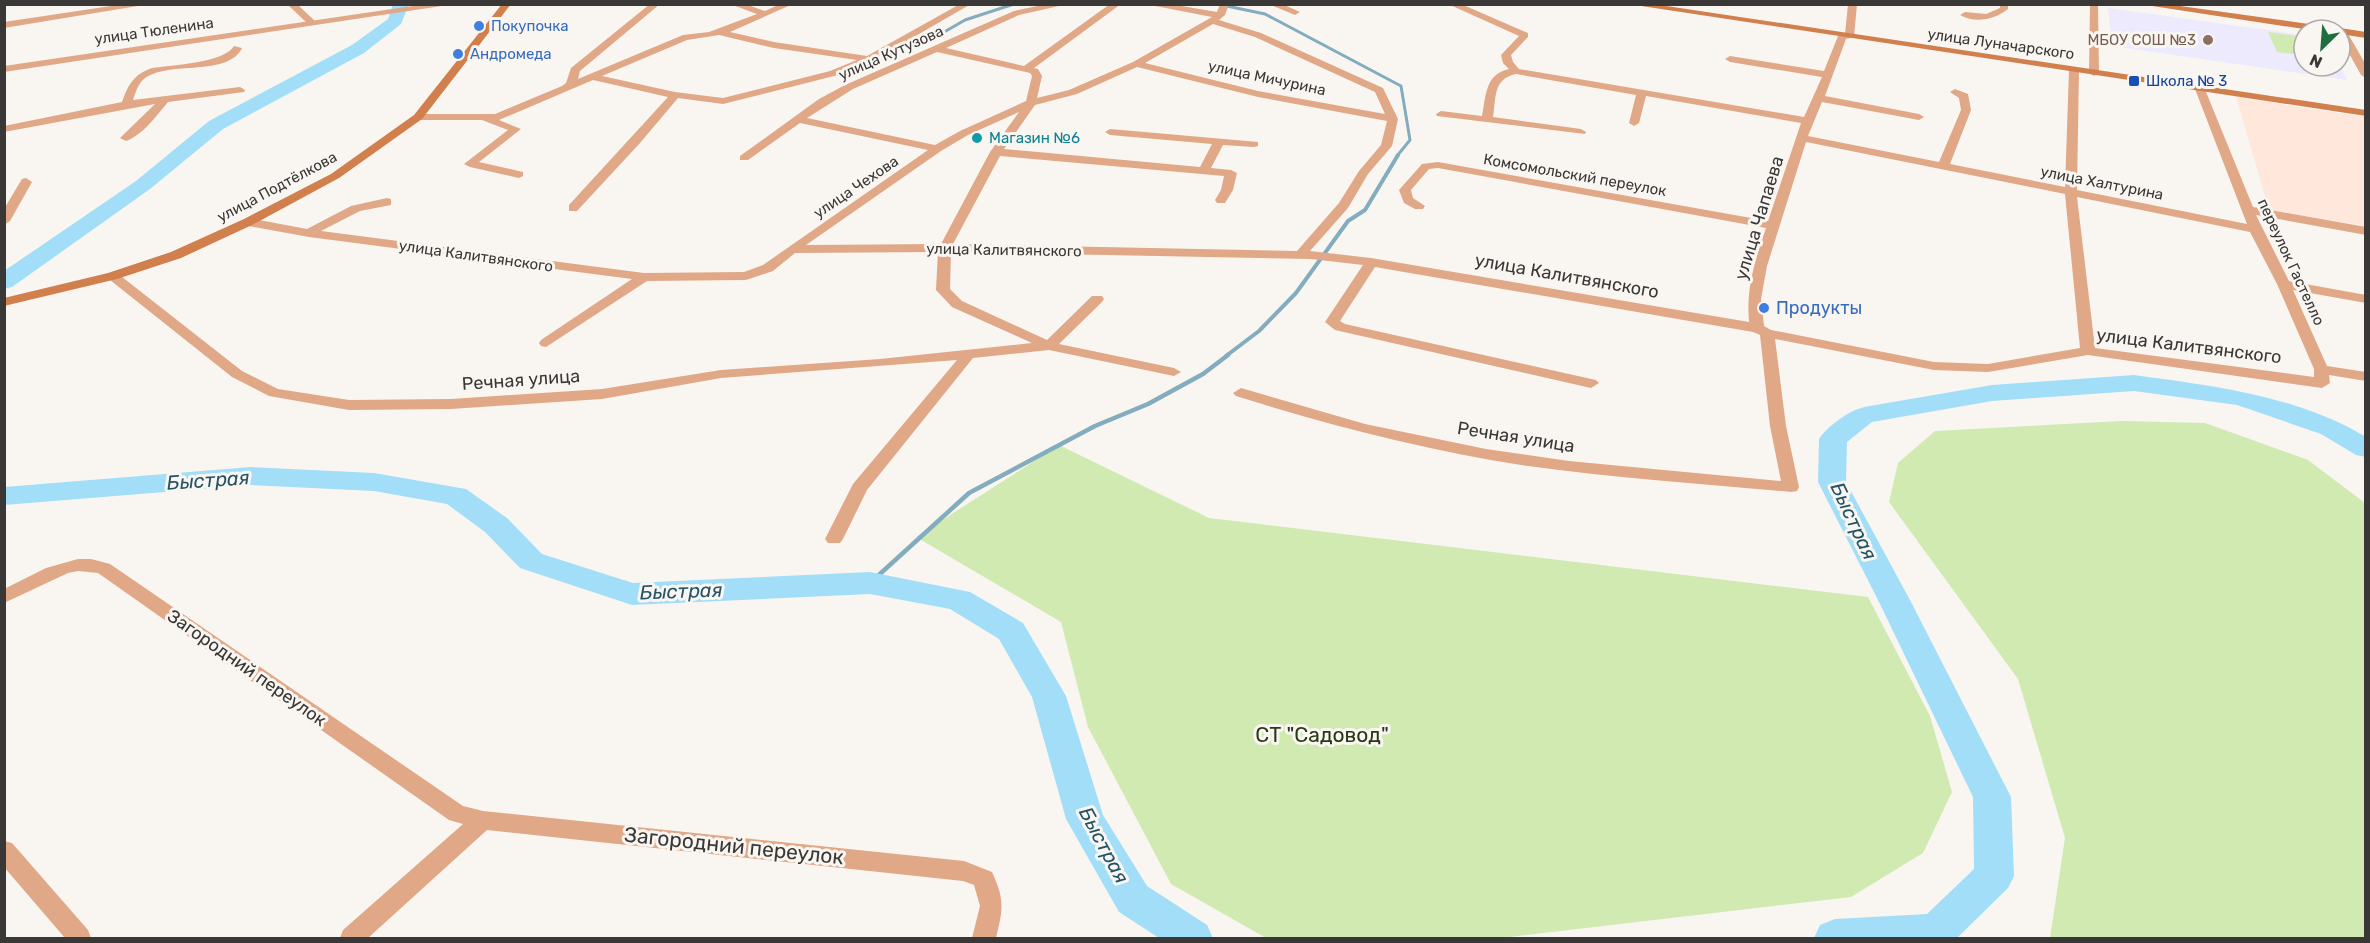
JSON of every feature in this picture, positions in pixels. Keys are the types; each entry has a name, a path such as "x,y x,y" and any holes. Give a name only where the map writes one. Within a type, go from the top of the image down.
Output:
{"main road":[{"name":"улица Подтёлкова","path":"4,302 112,276 176,255 248,222 335,176 418,117 507,4"},
{"name":"улица Луначарского","path":"1632,4 2366,113"},
{"path":"2143,4 2292,25"}],"street":[{"path":"4,25 106,8 146,4"},
{"path":"291,4 311,22"},
{"name":"улица Тюленина","path":"4,69 311,22 451,4"},
{"path":"571,85 575,70 656,4"},
{"path":"734,4 763,14"},
{"path":"418,117 498,117 686,37 697,38 719,32 789,4"},
{"name":"улица Кутузова","path":"592,77 675,95 723,101 834,73 869,59 967,4"},
{"name":"улица Кутузова","path":"744,158 823,101 849,87 1017,13 1064,4"},
{"path":"1026,69 1117,4"},
{"path":"1149,4 1219,13 1258,35 1379,90 1393,119 1386,146 1363,173 1344,205 1305,255"},
{"path":"1272,4 1295,12"},
{"path":"1452,4 1525,35 1506,55 1508,63 1516,71"},
{"name":"улица Чапаева","path":"1791,487 1754,299 1760,266 1807,121 1846,36 1853,4"},
{"path":"1965,15 1987,17 2004,9 2004,4"},
{"path":"2094,4 2094,73"},
{"path":"1031,104 1073,92 1136,64 1219,13"},
{"path":"719,32 774,45 869,59"},
{"path":"127,104 134,82 144,75 152,71 220,60 234,54 237,48"},
{"path":"938,49 1034,71 1037,76 1031,104 996,152 945,248 943,290 957,304 1049,346 1097,299"},
{"path":"2352,50 2366,75"},
{"path":"1730,59 1828,75"},
{"name":"улица Мичурина","path":"1136,64 1258,94 1393,119"},
{"path":"2074,70 2071,194 2088,351"},
{"path":"1487,119 1494,82 1501,74 1516,71 1807,121"},
{"name":"переулок Гастелло","path":"2200,88 2255,229 2284,284 2322,376"},
{"path":"4,129 127,104 240,90"},
{"path":"1943,167 1966,110 1964,96 1955,92"},
{"path":"1634,123 1642,93"},
{"path":"573,208 636,141 675,95"},
{"path":"1819,99 1919,117"},
{"path":"126,138 144,124 164,100"},
{"name":"улица Чехова","path":"792,249 937,149 964,133 1031,104"},
{"path":"1441,114 1581,132"},
{"path":"484,117 516,129 470,164 519,174"},
{"name":"улица Чехова","path":"798,120 937,149"},
{"path":"1110,132 1254,144"},
{"name":"улица Халтурина","path":"1802,138 2071,194 2255,229"},
{"path":"1203,171 1219,141"},
{"path":"996,152 1231,173 1221,200"},
{"name":"Комсомольский переулок","path":"1419,206 1408,200 1405,190 1426,166 1438,165 1773,226"},
{"path":"4,221 26,182"},
{"path":"309,233 346,210 368,203 387,202"},
{"path":"2248,210 2366,231"},
{"name":"улица Калитвянского","path":"248,222 309,233 644,277 746,276 768,268 792,249 945,248 1305,255 1367,261 1762,331 1934,366 1988,368 2088,351 2322,376 2366,377"},
{"path":"1367,261 1332,322 1340,327 1591,383"},
{"name":"Речная улица","path":"112,276 237,374 274,393 349,405 451,404 602,394 720,374 1049,346 1174,372"},
{"path":"546,343 644,277"},
{"path":"2284,284 2366,299"},
{"path":"834,539 859,488 969,354"},
{"name":"Речная улица","path":"1241,393 1304,413 1458,449 1568,465 1791,487"},
{"name":"Загородний переулок","path":"4,597 67,566 88,563 104,568 457,814 483,820 964,871 984,879 992,906 984,939"},
{"path":"352,939 483,820"},
{"path":"4,850 79,939"}],"shaded area":[{"name":"МБОУ СОШ №3","path":"2108,8 2292,33 2292,72 2112,46"},
{"path":"2236,97 2365,117 2365,226 2269,210"}],"green space":[{"path":"2268,32 2292,35 2292,54 2277,52"},
{"path":"2122,421 2205,423 2308,460 2365,503 2365,938 2050,938 2065,838 2018,679 1889,502 1898,463 1935,431"},
{"name":"СТ \"Садовод\"","path":"1059,445 1209,518 1868,597 1930,716 1952,792 1923,853 1851,897 1501,938 1266,938 1171,884 1088,727 1061,622 916,537"}],"waterway":[{"name":"Быстрая","path":"4,282 143,185 216,125 358,49 395,21 401,4"},
{"path":"932,39 965,20 1014,4"},
{"path":"1217,4 1265,14 1401,86 1410,140 1397,156"},
{"path":"1226,356 1259,331 1296,293 1348,221 1365,210 1398,155"},
{"path":"870,583 969,493 1095,426 1148,404 1203,374 1228,355"},
{"name":"Быстрая","path":"1835,938 1936,932 1994,876 1992,797 1894,600 1832,482 1833,439 1864,415 1992,393 2134,383 2241,398 2331,428 2366,449"},
{"name":"Быстрая","path":"4,496 251,476 374,482 456,496 496,525 531,561 632,594 870,583 959,600 1011,631 1049,696 1085,819 1133,899 1192,938"}],"place":[{"name":"Покупочка","path":"479,26"},
{"name":"МБОУ СОШ №3","path":"2208,40"},
{"name":"Андромеда","path":"458,54"},
{"name":"Школа № 3","path":"2134,81"},
{"name":"Магазин №6","path":"977,138"},
{"name":"Продукты","path":"1764,308"}]}
